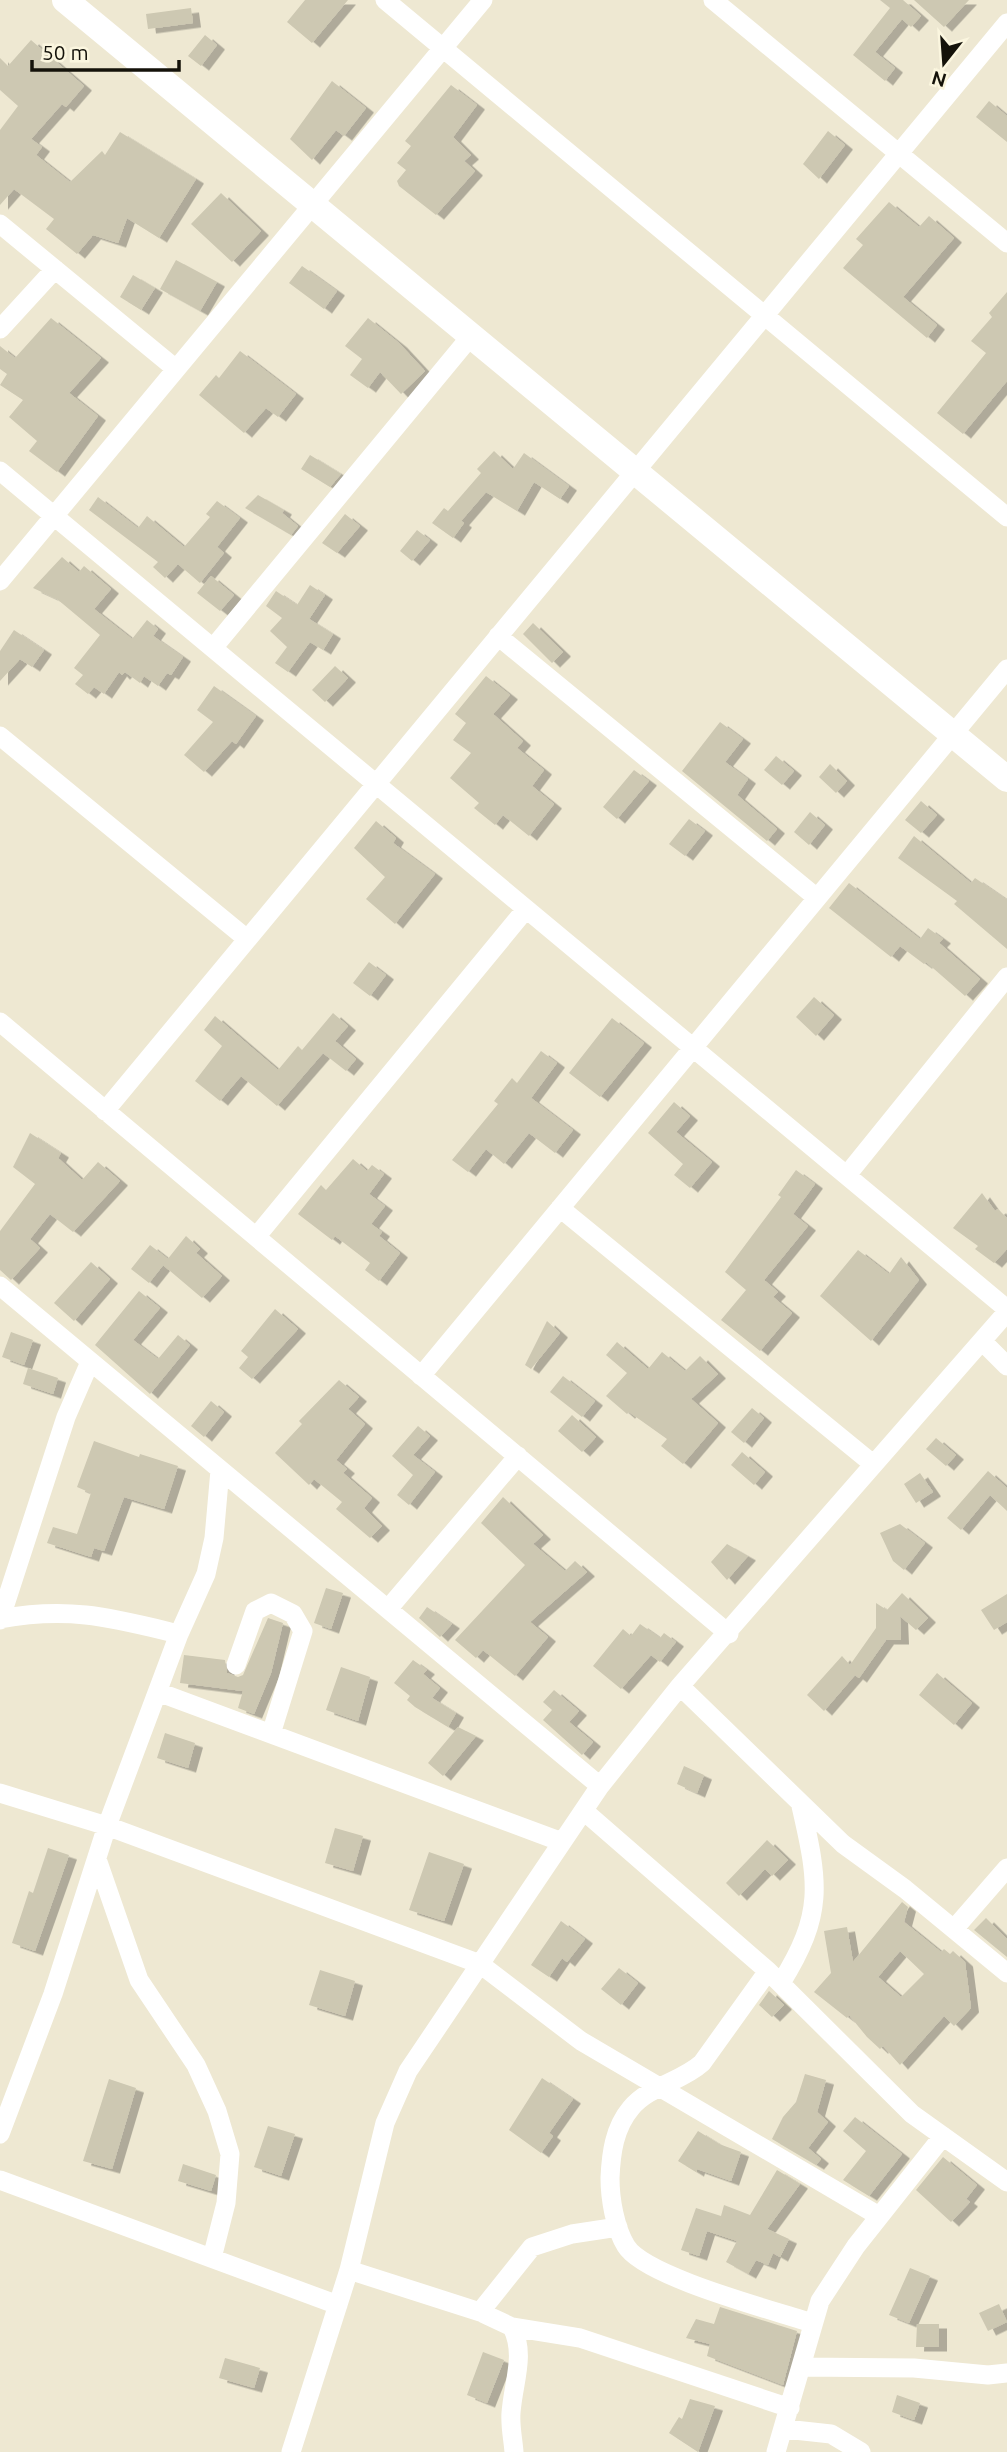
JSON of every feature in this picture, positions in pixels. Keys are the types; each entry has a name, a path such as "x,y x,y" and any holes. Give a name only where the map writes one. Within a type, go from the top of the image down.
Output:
{"street":[{"path":"65,0 1007,779"},
{"path":"386,0 1007,517"},
{"path":"0,582 483,0"},
{"path":"713,0 1007,243"},
{"path":"105,1111 1007,23"},
{"path":"0,224 176,369"},
{"path":"0,329 55,269"},
{"path":"214,649 471,336"},
{"path":"0,471 1007,1310 984,1342 873,1464 729,1634 680,1686 600,1786 408,2071 394,2100 349,2270 292,2452"},
{"path":"498,636 817,898"},
{"path":"421,1376 1007,669"},
{"path":"0,736 247,939"},
{"path":"256,1237 526,909"},
{"path":"847,1175 1007,977"},
{"path":"4,1025 729,1634"},
{"path":"0,1047 4,1025"},
{"path":"560,1208 873,1464"},
{"path":"0,1286 600,1786"},
{"path":"984,1342 1007,1366"},
{"path":"90,1362 66,1418 0,1619 40,1612 73,1612 179,1634"},
{"path":"388,1609 518,1456"},
{"path":"0,2134 53,1994 107,1826 210,1558 220,1469"},
{"path":"236,1665 255,1611 271,1603 293,1614 303,1631 271,1734"},
{"path":"680,1686 801,1807 1007,1973"},
{"path":"158,1692 562,1842"},
{"path":"0,1793 107,1826 480,1964 581,2041 658,2089 735,2130 879,2216"},
{"path":"801,1807 816,1889 812,1923 798,1955 774,1977 690,2074 641,2098 629,2109 613,2142 610,2189 618,2227 626,2246 639,2260 667,2274 812,2323"},
{"path":"584,1811 774,1977 912,2114 1007,2182"},
{"path":"97,1858 139,1980 195,2064 217,2112 230,2154 226,2203 212,2258"},
{"path":"954,1930 1007,1868"},
{"path":"776,2452 785,2429 812,2323 835,2275 943,2136"},
{"path":"0,2180 338,2305"},
{"path":"480,2312 532,2248 572,2234 618,2227"},
{"path":"349,2270 480,2312 512,2327 580,2338 790,2408"},
{"path":"512,2327 519,2340 510,2415 514,2452"},
{"path":"800,2367 914,2368 988,2375 1007,2373"},
{"path":"785,2429 831,2434 861,2452"}],"building":[{"path":"305,0 348,0 312,43 287,22"},
{"path":"880,0 903,0 921,16 911,27 902,19 875,52 895,68 885,81 853,55 890,8"},
{"path":"914,0 969,0 944,27"},
{"path":"191,8 193,23 148,29 146,14"},
{"path":"205,35 217,45 201,66 188,56"},
{"path":"31,40 84,86 66,107 62,104 31,139 42,147 36,155 70,182 102,151 105,155 120,132 196,179 159,238 127,218 118,243 93,235 77,254 46,229 54,219 14,189 0,205 0,130 18,106 0,90 0,58 8,66"},
{"path":"332,81 366,108 344,136 336,130 312,160 290,139"},
{"path":"451,85 477,105 453,137 471,155 464,161 475,171 436,215 399,186 397,181 406,170 397,163 411,146 405,141"},
{"path":"989,101 1007,116 1007,142 976,117"},
{"path":"828,131 845,145 819,179 803,164"},
{"path":"221,193 261,231 232,262 191,224"},
{"path":"889,202 919,227 929,216 954,238 903,297 937,325 927,338 843,268 863,245 856,239"},
{"path":"176,260 217,282 200,311 160,289"},
{"path":"302,266 337,291 324,309 289,283"},
{"path":"133,275 155,288 141,310 120,297"},
{"path":"1007,292 1007,381 963,434 937,413 986,353 971,341 992,317 989,313"},
{"path":"51,318 101,358 69,393 98,416 57,472 29,451 37,441 9,417 23,400 0,385 7,374 0,369 0,346 15,358"},
{"path":"368,318 399,343 425,371 401,394 380,372 368,388 350,375 362,359 345,346"},
{"path":"240,351 296,394 278,417 266,408 244,433 199,395 216,375 219,378"},
{"path":"494,451 513,469 524,453 569,486 560,499 534,482 517,511 486,492 461,521 464,523 453,538 432,523 444,508 448,511 481,473 477,469"},
{"path":"310,455 341,474 330,487 301,469"},
{"path":"258,495 284,510 282,513 298,526 291,535 245,508"},
{"path":"98,497 138,528 147,516 184,547 210,517 206,514 217,501 240,518 217,547 224,553 200,583 178,564 165,578 153,567 158,562 89,510"},
{"path":"345,514 360,526 337,553 322,543"},
{"path":"417,530 430,540 412,561 400,551"},
{"path":"62,557 79,572 84,566 111,589 94,609 132,639 147,620 158,629 153,636 183,657 171,675 167,673 158,686 144,676 140,683 125,672 122,675 119,672 104,694 94,687 88,694 75,684 83,675 74,668 100,635 57,599 33,588"},
{"path":"211,576 234,595 220,611 197,593"},
{"path":"310,585 325,595 309,619 333,634 323,650 310,642 288,672 275,663 287,647 270,631 282,618 266,606 276,591 297,605"},
{"path":"533,623 563,652 552,663 523,634"},
{"path":"14,630 44,650 32,667 20,659 0,681 0,651"},
{"path":"335,666 348,678 325,702 312,690"},
{"path":"486,676 510,695 493,714 523,741 517,748 544,770 532,786 554,804 529,836 503,815 495,825 474,808 479,803 450,778 471,753 453,740 466,723 455,714"},
{"path":"214,686 256,716 236,744 232,741 204,772 184,755 213,722 197,710"},
{"path":"720,722 743,739 725,762 748,779 737,795 777,829 767,841 682,771"},
{"path":"776,756 794,771 782,785 764,770"},
{"path":"830,764 847,781 836,793 819,777"},
{"path":"634,770 649,781 617,819 603,807"},
{"path":"921,801 937,815 921,833 905,820"},
{"path":"810,812 825,825 809,845 794,832"},
{"path":"689,819 705,831 685,856 669,844"},
{"path":"376,821 396,838 393,843 435,874 395,924 366,899 385,877 354,848"},
{"path":"914,836 971,883 975,878 1007,900 1007,949 954,904 957,901 898,858"},
{"path":"849,883 920,939 928,928 943,939 939,943 980,979 965,996 926,962 924,964 900,946 891,957 829,908"},
{"path":"369,962 386,975 370,996 353,983"},
{"path":"814,997 834,1015 816,1036 796,1017"},
{"path":"333,1013 348,1026 335,1041 356,1059 346,1071 323,1053 277,1106 241,1076 220,1101 195,1081 222,1046 204,1030 215,1016 278,1070 298,1046 302,1050"},
{"path":"612,1018 644,1043 600,1097 569,1073"},
{"path":"541,1051 557,1063 531,1098 573,1130 555,1153 529,1133 504,1164 486,1149 468,1172 452,1160 498,1104 494,1101 512,1078 517,1083"},
{"path":"674,1102 690,1116 676,1132 712,1162 690,1188 674,1175 683,1164 648,1133"},
{"path":"30,1133 61,1153 58,1158 82,1180 98,1162 120,1181 73,1232 50,1214 30,1239 40,1248 11,1280 0,1270 0,1231 35,1184 13,1167"},
{"path":"353,1159 367,1171 372,1165 384,1174 369,1194 385,1206 371,1224 382,1232 379,1236 400,1253 379,1281 365,1270 370,1263 335,1236 332,1240 298,1214 321,1185 326,1190"},
{"path":"796,1170 815,1184 793,1214 808,1226 764,1280 778,1292 773,1297 792,1313 760,1351 721,1320 746,1290 725,1272 781,1197 778,1195"},
{"path":"982,1193 995,1211 998,1209 1007,1218 1007,1249 994,1263 975,1249 978,1246 953,1228"},
{"path":"186,1236 200,1249 196,1253 222,1276 202,1298 163,1265"},
{"path":"150,1245 168,1259 149,1283 131,1269"},
{"path":"858,1250 889,1274 901,1257 919,1280 871,1341 820,1296"},
{"path":"91,1262 110,1279 74,1321 54,1303"},
{"path":"139,1291 160,1308 133,1340 158,1359 178,1335 190,1345 150,1394 95,1345"},
{"path":"275,1309 298,1329 252,1379 239,1368 248,1357 241,1351"},
{"path":"547,1321 560,1333 531,1369 525,1365"},
{"path":"11,1332 33,1340 24,1365 2,1357"},
{"path":"617,1342 648,1369 662,1352 685,1371 700,1356 718,1374 691,1399 718,1423 683,1464 661,1446 667,1439 629,1412 627,1414 606,1396 627,1373 606,1355"},
{"path":"28,1368 58,1378 53,1394 23,1384"},
{"path":"563,1376 595,1401 582,1417 550,1392"},
{"path":"339,1380 359,1397 348,1409 365,1424 336,1460 347,1469 343,1473 372,1498 364,1508 382,1526 370,1538 336,1509 342,1502 314,1479 309,1485 275,1453 302,1424 299,1421"},
{"path":"211,1401 224,1412 204,1437 191,1426"},
{"path":"752,1408 764,1418 744,1443 731,1432"},
{"path":"572,1415 596,1437 582,1452 558,1431"},
{"path":"418,1426 430,1436 413,1455 435,1472 409,1505 397,1495 413,1475 392,1456"},
{"path":"936,1438 956,1455 946,1466 926,1449"},
{"path":"94,1441 139,1457 140,1454 178,1466 164,1509 124,1497 104,1551 94,1548 91,1557 47,1543 53,1527 77,1534 91,1493 77,1487"},
{"path":"742,1452 765,1472 754,1485 731,1465"},
{"path":"988,1471 1007,1488 1007,1511 990,1495 961,1530 947,1518"},
{"path":"920,1473 933,1492 916,1503 904,1484"},
{"path":"503,1497 543,1535 533,1544 565,1571 575,1561 587,1572 530,1622 548,1637 515,1676 483,1650 476,1658 455,1640 525,1565 481,1523"},
{"path":"900,1524 925,1543 904,1570 893,1561 880,1533"},
{"path":"727,1544 748,1556 727,1580 711,1562"},
{"path":"326,1588 343,1593 331,1629 314,1623"},
{"path":"902,1593 928,1618 916,1630 900,1616 901,1640 886,1640 859,1678 855,1675 824,1711 807,1695 842,1656 850,1665 876,1628 876,1603 887,1610"},
{"path":"1007,1594 1007,1622 994,1630 981,1610"},
{"path":"427,1607 452,1624 440,1637 419,1618"},
{"path":"268,1618 283,1623 271,1673 254,1714 238,1708 243,1691 180,1683 184,1655 225,1660 227,1673 238,1677 243,1675"},
{"path":"640,1624 660,1638 664,1633 676,1642 660,1662 651,1655 621,1689 593,1666 623,1629 631,1636"},
{"path":"413,1660 427,1670 423,1674 440,1688 432,1698 456,1713 448,1727 415,1707 407,1700 410,1696 394,1683"},
{"path":"341,1667 370,1677 358,1721 326,1710"},
{"path":"937,1673 972,1703 954,1725 919,1695"},
{"path":"554,1690 579,1711 569,1722 593,1742 582,1755 543,1720 552,1710 543,1702"},
{"path":"458,1727 476,1736 443,1776 428,1763"},
{"path":"165,1733 195,1743 188,1768 157,1758"},
{"path":"684,1766 704,1775 697,1793 677,1784"},
{"path":"335,1828 363,1836 353,1871 325,1863"},
{"path":"767,1840 788,1860 772,1876 765,1869 739,1896 726,1883"},
{"path":"48,1848 69,1855 35,1951 12,1943 29,1891 33,1893"},
{"path":"429,1852 464,1864 444,1921 409,1910"},
{"path":"902,1902 908,1907 904,1922 941,1952 944,1949 950,1954 953,1951 965,1962 971,2008 954,2026 944,2016 900,2065 883,2046 880,2049 867,2037 849,2015 847,2018 814,1992 831,1973 824,1931 847,1927 853,1962","holes":["900,1951 924,1974 901,1997 878,1977"]},
{"path":"986,1918 1007,1939 1007,1957 974,1930"},
{"path":"561,1921 585,1939 567,1962 562,1958 549,1977 531,1965"},
{"path":"619,1968 638,1983 621,2005 601,1989"},
{"path":"320,1970 355,1981 345,2016 309,2005"},
{"path":"769,1991 784,2005 772,2017 759,2005"},
{"path":"805,2074 826,2080 817,2112 828,2122 808,2148 821,2159 816,2165 772,2139 783,2117 796,2102"},
{"path":"542,2078 573,2099 549,2133 553,2136 541,2153 509,2130"},
{"path":"109,2079 136,2088 112,2169 83,2161"},
{"path":"855,2117 902,2154 869,2196 843,2180 866,2151 843,2131"},
{"path":"268,2126 295,2134 281,2176 254,2167"},
{"path":"698,2131 719,2144 741,2152 731,2181 697,2169 696,2172 678,2161"},
{"path":"943,2157 977,2185 966,2199 970,2202 951,2222 916,2190"},
{"path":"183,2164 216,2175 211,2191 178,2181"},
{"path":"777,2170 800,2184 767,2229 789,2239 780,2257 773,2253 768,2265 756,2260 748,2274 726,2262 737,2241 707,2231 699,2256 681,2250 696,2208 721,2216 724,2205 750,2215"},
{"path":"910,2268 930,2276 909,2323 889,2315"},
{"path":"999,2304 1007,2322 988,2331 979,2313"},
{"path":"720,2307 797,2331 783,2385 707,2356 710,2344 686,2338 696,2319 714,2324"},
{"path":"917,2324 939,2324 939,2347 916,2347"},
{"path":"483,2352 504,2360 487,2403 467,2395"},
{"path":"225,2358 260,2368 254,2388 219,2378"},
{"path":"897,2395 920,2403 914,2420 892,2412"},
{"path":"690,2399 715,2406 698,2452 669,2433 679,2417 682,2419"}]}
